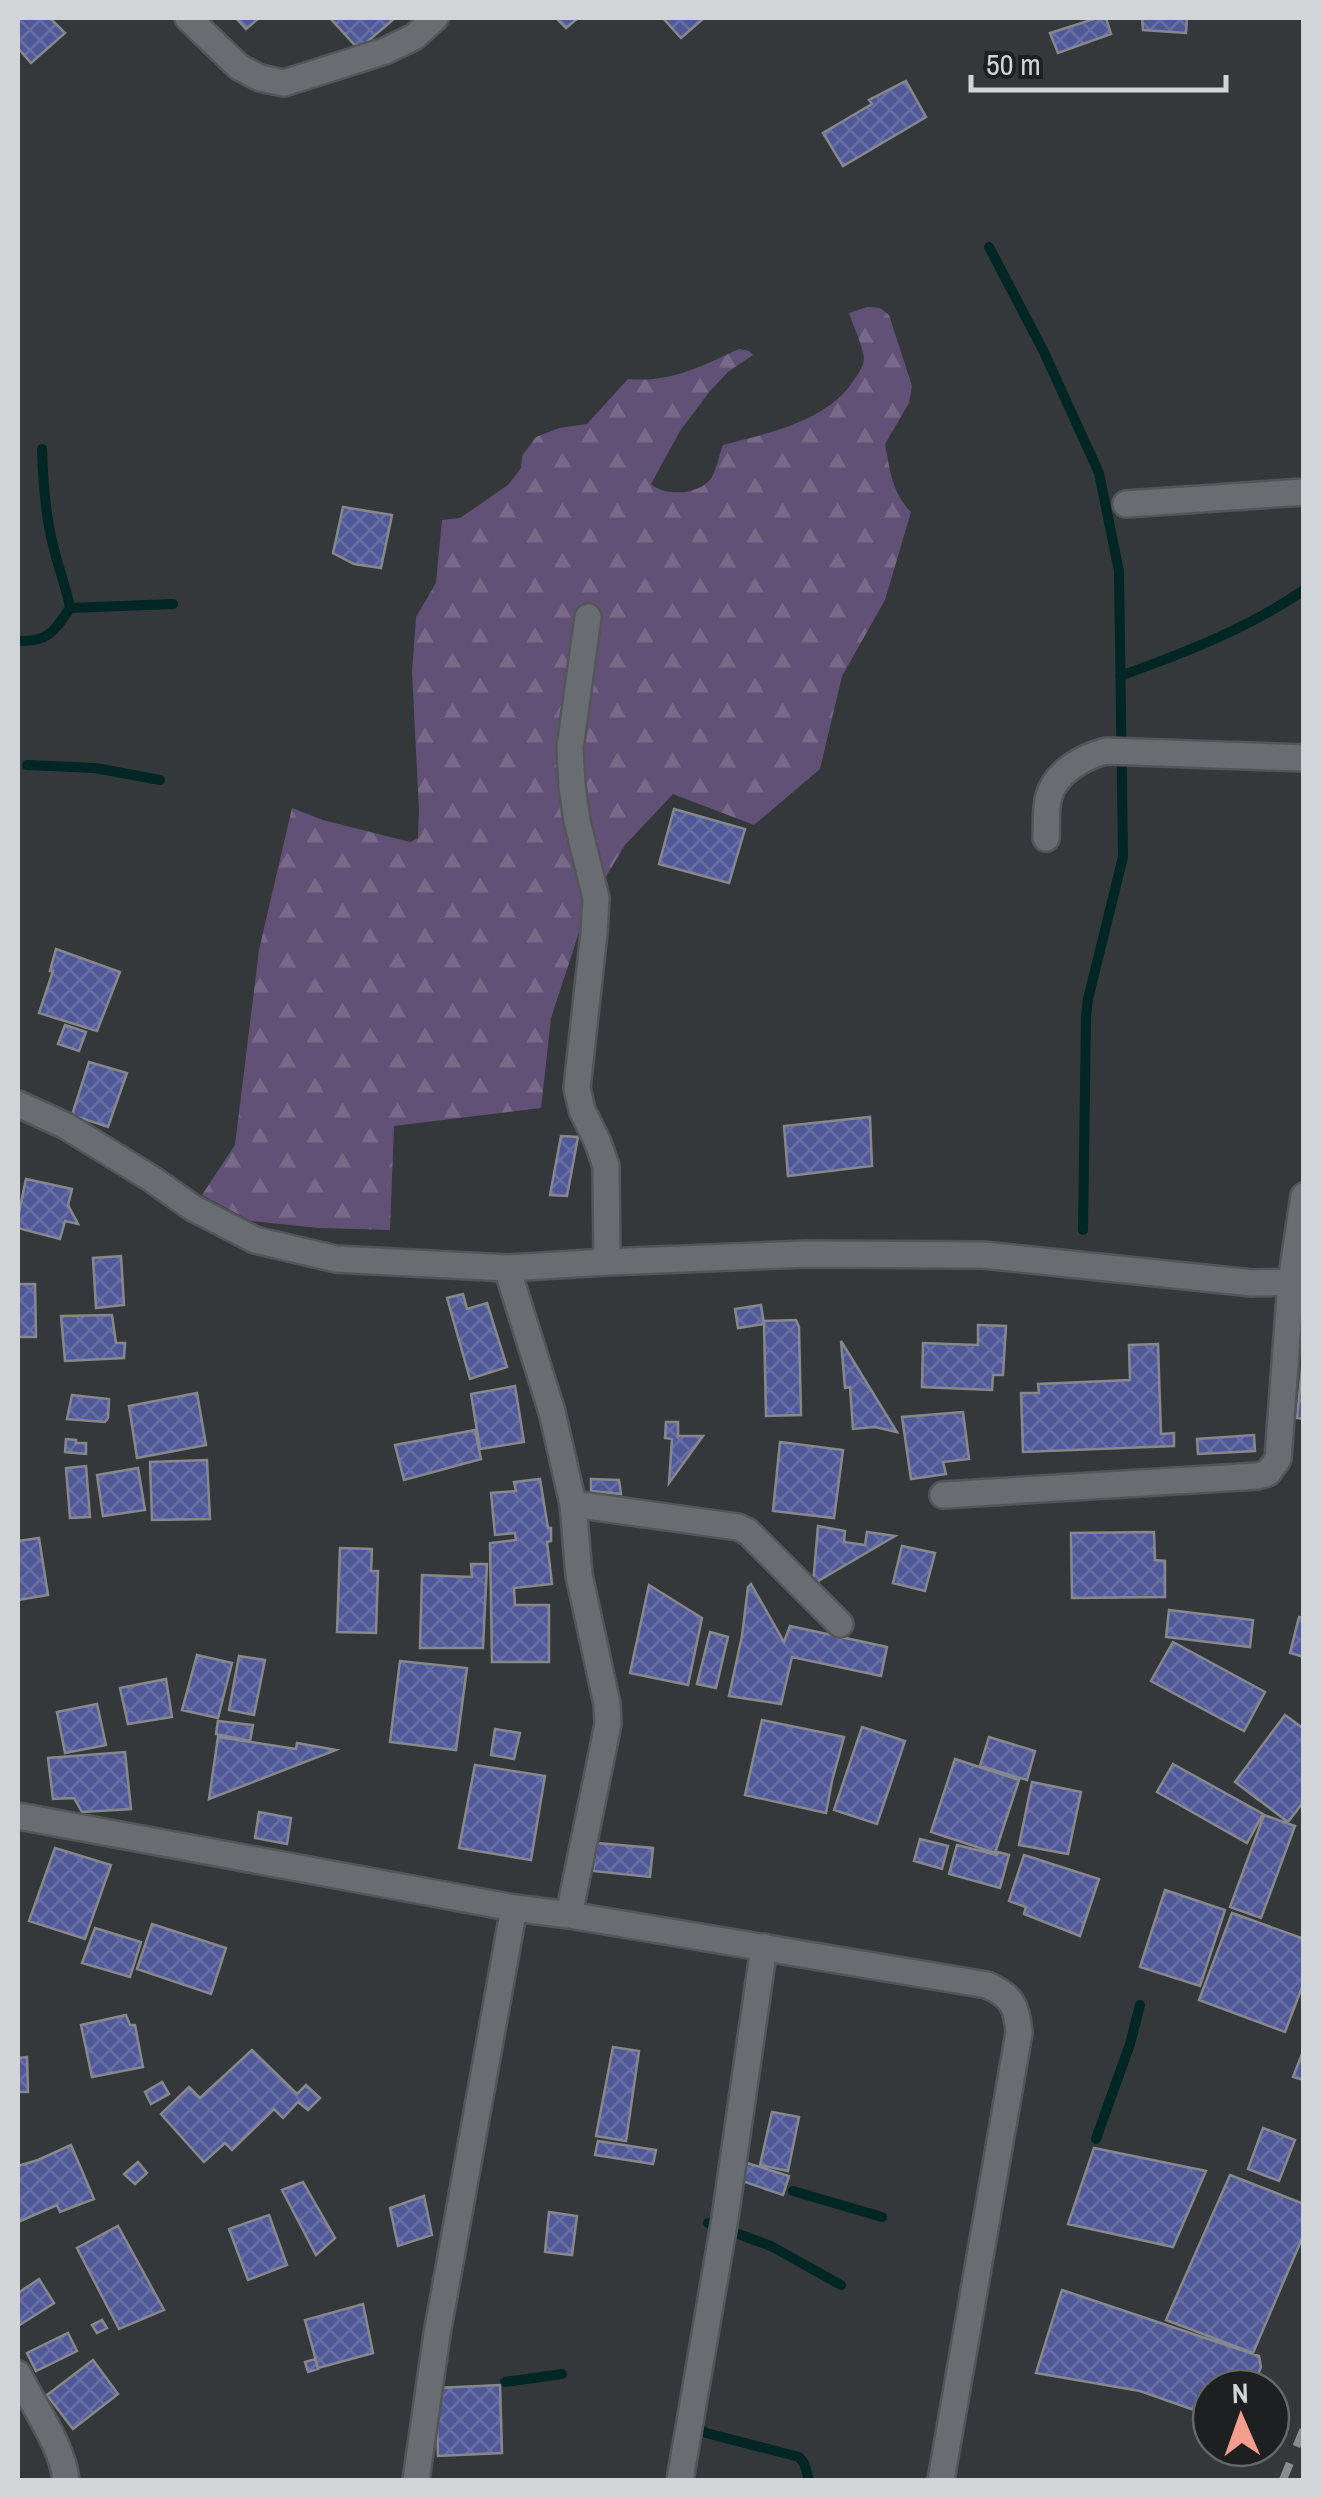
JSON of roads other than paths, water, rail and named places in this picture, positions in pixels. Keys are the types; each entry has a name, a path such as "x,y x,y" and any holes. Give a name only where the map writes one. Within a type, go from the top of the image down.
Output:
{"street":[{"path":"188,18 239,67 260,78 284,82 385,51 414,37 436,18"},
{"path":"1126,504 1304,492"},
{"path":"588,617 570,748 577,820 596,898 577,1088 606,1166 607,1262"},
{"path":"1046,838 1049,797 1057,781 1086,756 1106,751 1304,758"},
{"path":"18,1104 66,1126 193,1208 255,1240 336,1259 507,1268 806,1254 983,1255 1252,1283 1297,1280"},
{"path":"943,1495 1268,1473 1278,1459 1304,1196"},
{"path":"507,1268 552,1412 573,1504 579,1575 607,1704 608,1724 569,1915"},
{"path":"573,1504 738,1527 748,1532 840,1624"},
{"path":"18,1816 514,1908 987,1985 1003,1992 1018,2016 1019,2032 941,2480"},
{"path":"416,2480 437,2334 514,1908"},
{"path":"680,2480 725,2218 764,1947"},
{"path":"18,2374 52,2440 66,2480"}],"waterway":[{"path":"989,247 1043,350 1099,473 1119,571 1123,857 1086,1017 1083,1230"},
{"path":"18,641 37,640 49,634 70,608 48,521 42,449"},
{"path":"1120,676 1238,628 1304,590"},
{"path":"70,608 173,604"},
{"path":"27,765 95,768 160,780"},
{"path":"1096,2139 1140,2005"},
{"path":"793,2191 882,2217"},
{"path":"708,2223 771,2246 841,2285"},
{"path":"505,2382 562,2374"},
{"path":"692,2423 706,2433 799,2457 809,2480"}],"railway":[{"path":"1283,2480 1304,2428"}]}
